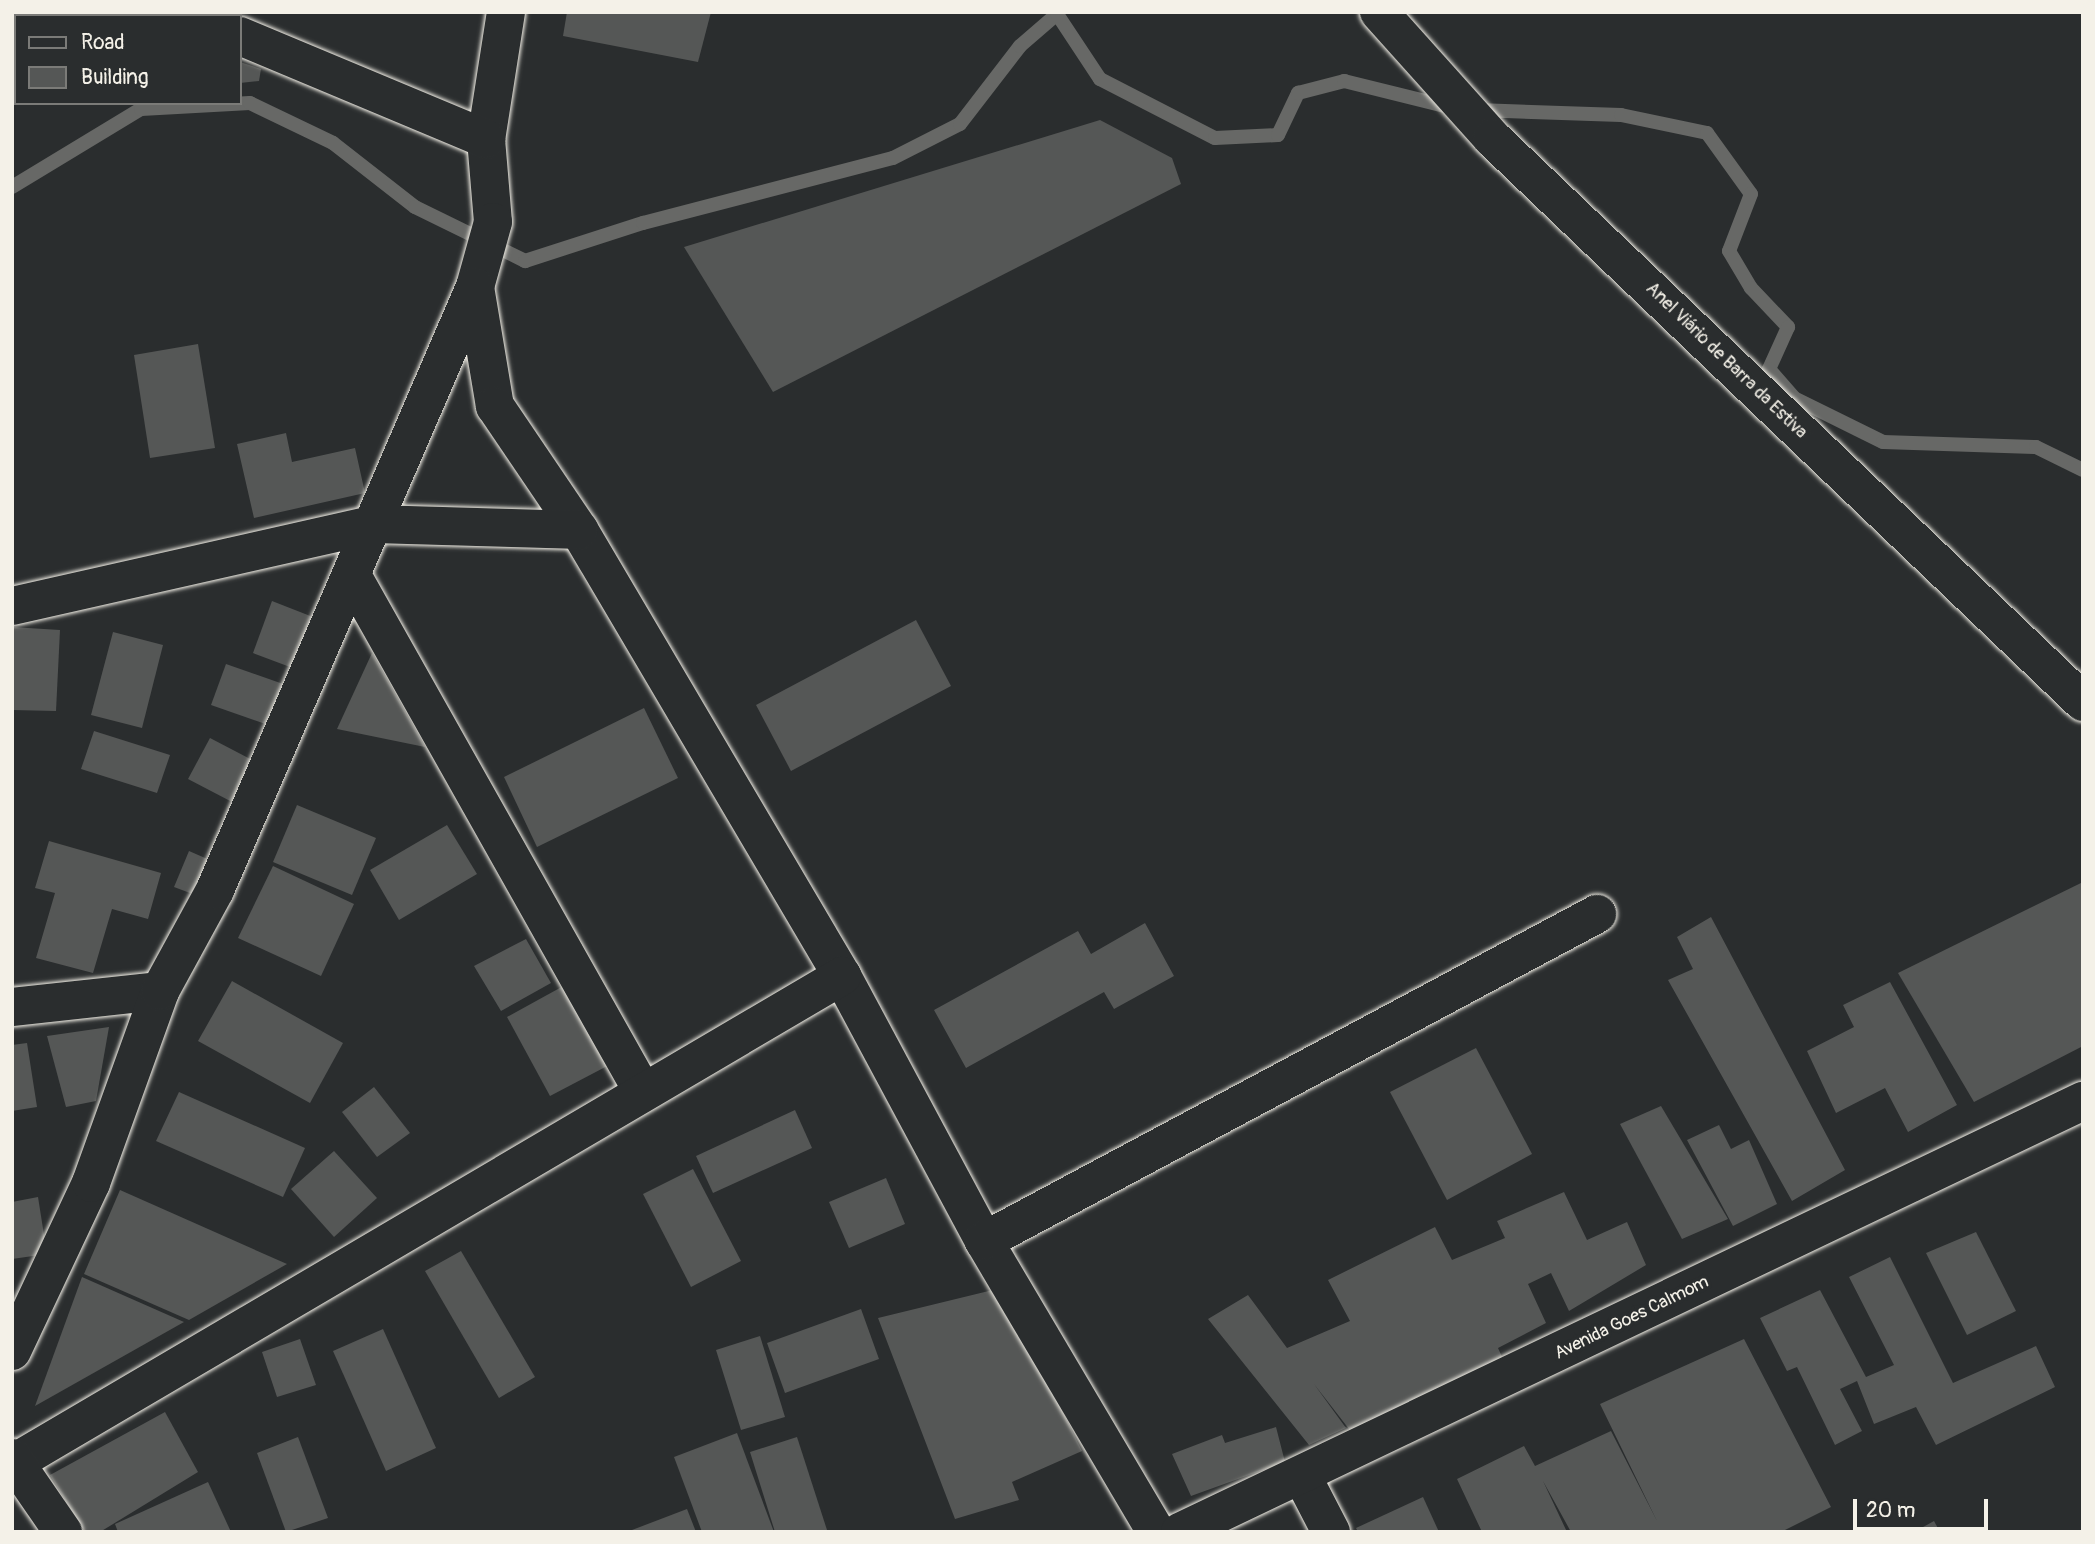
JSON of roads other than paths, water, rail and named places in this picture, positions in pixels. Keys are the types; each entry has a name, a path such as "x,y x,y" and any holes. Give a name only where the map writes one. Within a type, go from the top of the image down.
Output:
{"street":[{"path":"12,1351 91,1183 160,991 215,890 353,577 475,287 493,222 486,139 506,12"},
{"name":"Anel Viário de Barra da Estiva","path":"1380,12 1492,138 2083,702"},
{"path":"242,37 486,139"},
{"path":"475,287 495,406 579,530 842,976 984,1241 1156,1532"},
{"path":"12,606 375,524 579,530"},
{"path":"353,577 643,1093"},
{"path":"984,1241 1597,914"},
{"path":"54,1529 16,1459 842,976"},
{"path":"12,1007 160,991"},
{"name":"Avenida Goes Calmom","path":"1180,1532 2083,1101"},
{"path":"1302,1476 1331,1532"}],"waterway":[{"path":"242,103 250,103 333,143 415,207 525,261 643,223 893,158 960,124 1020,46 1057,14 1100,79 1215,138 1278,135 1298,93 1344,81 1453,108"},
{"path":"12,187 141,109 214,105"},
{"path":"1477,110 1621,115 1707,133 1751,194 1729,251 1751,288 1788,327 1769,369 1794,398 1883,442 2036,447 2083,470"}]}
